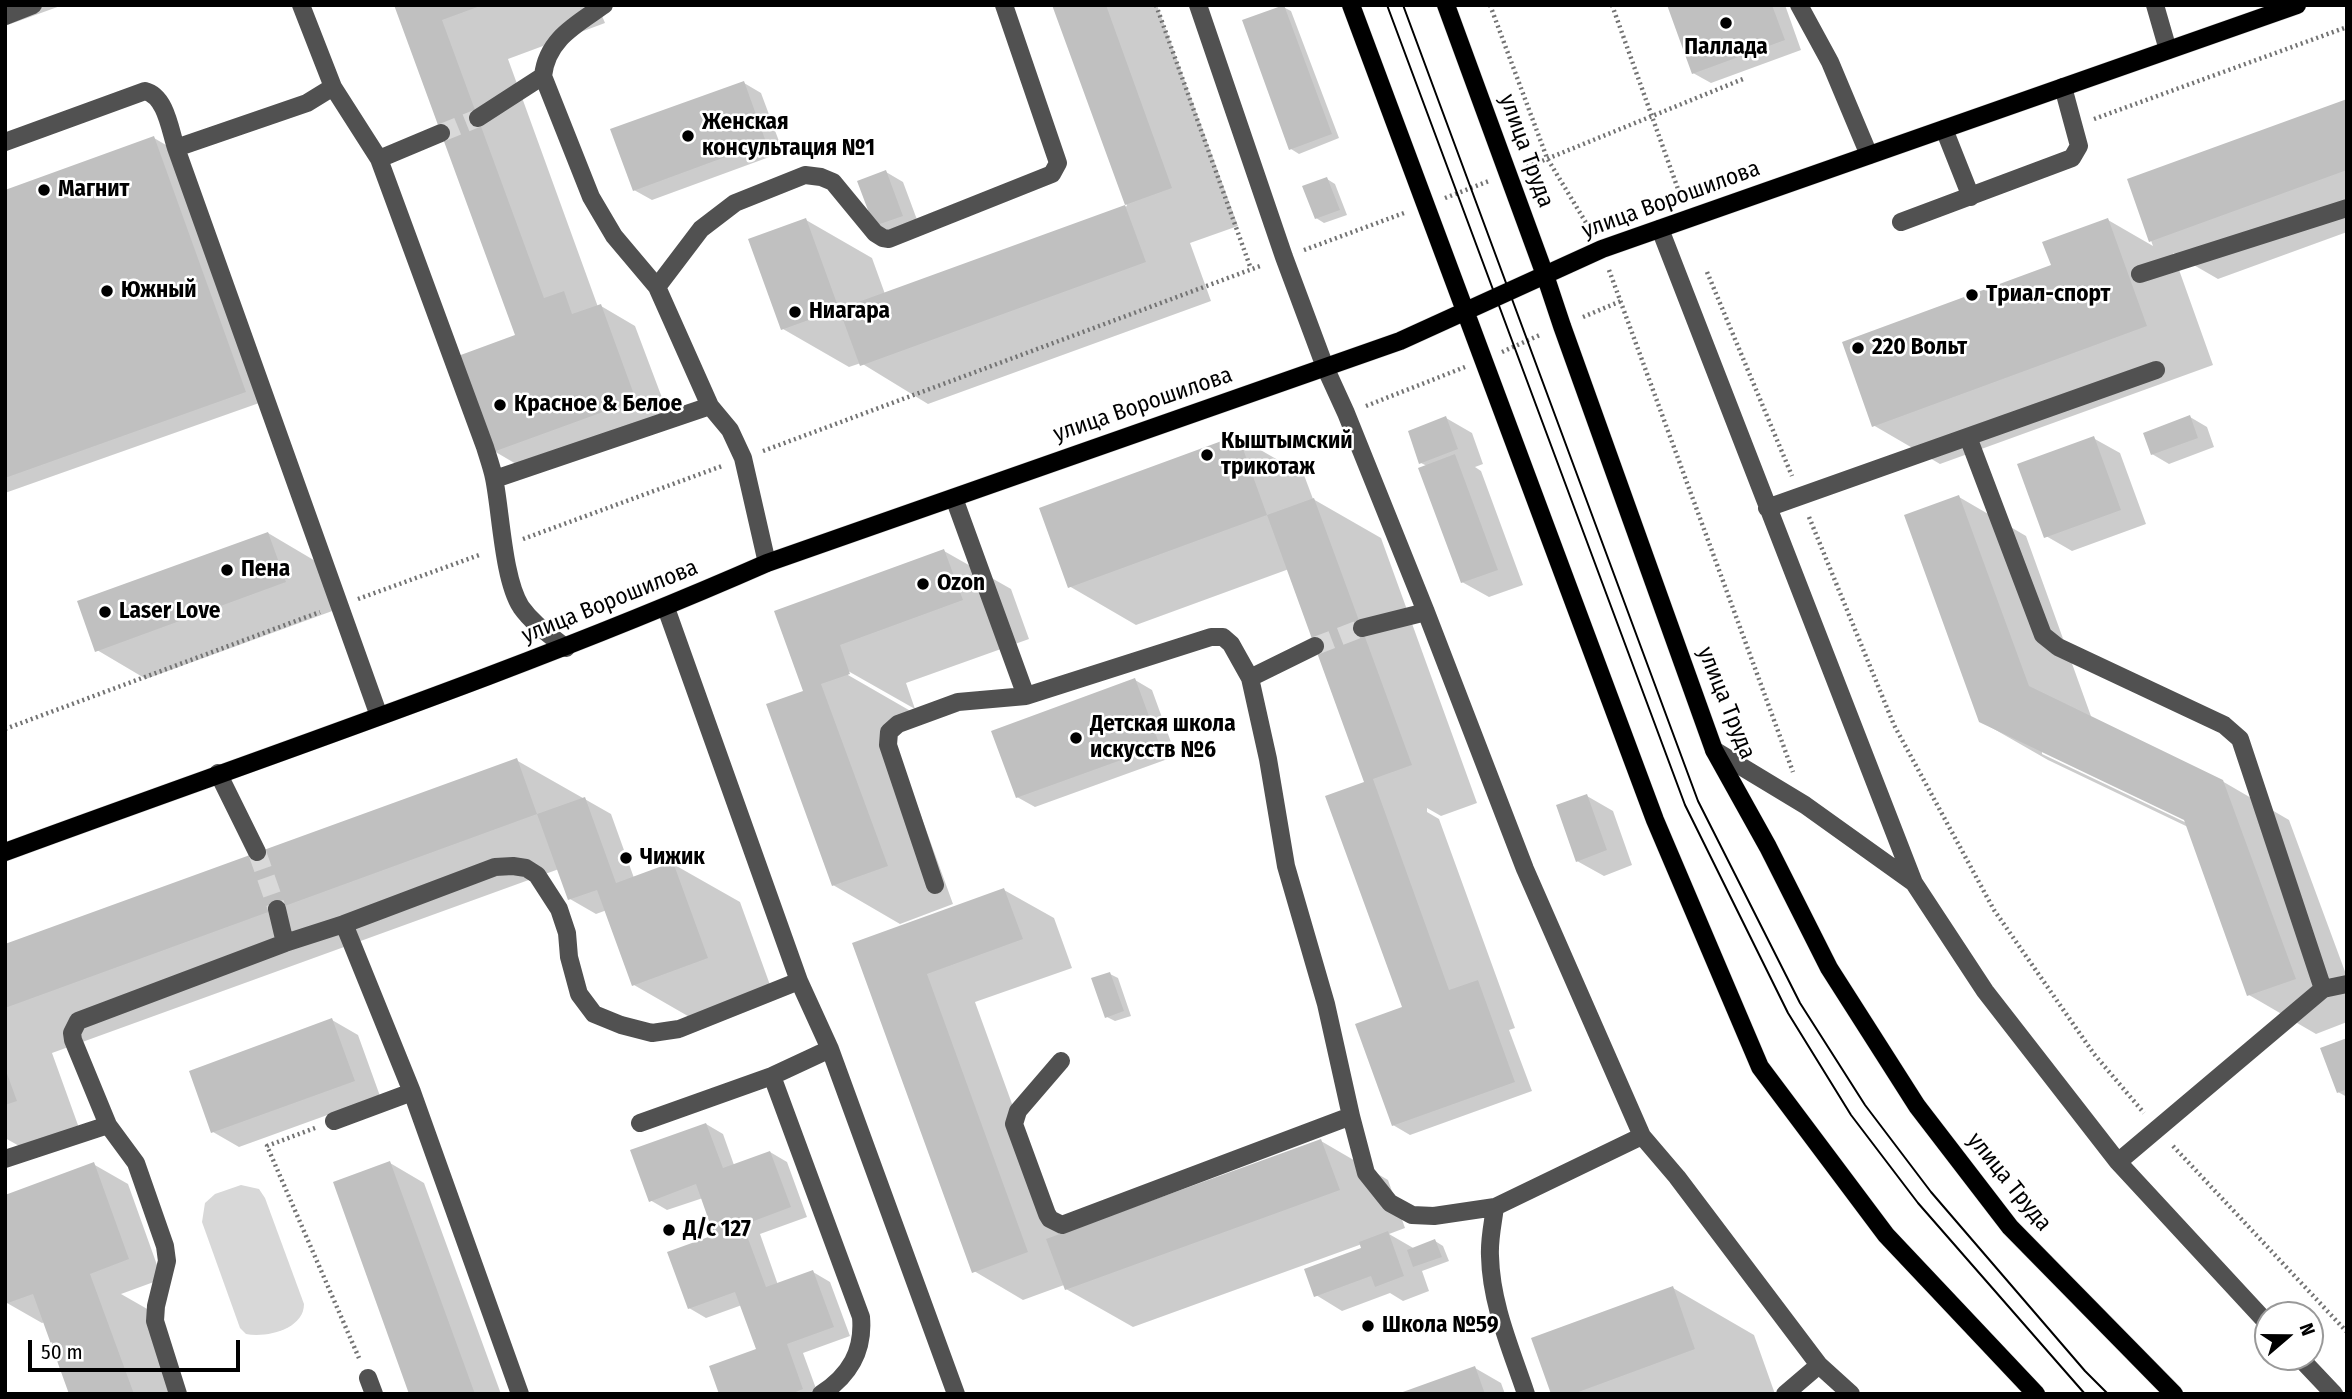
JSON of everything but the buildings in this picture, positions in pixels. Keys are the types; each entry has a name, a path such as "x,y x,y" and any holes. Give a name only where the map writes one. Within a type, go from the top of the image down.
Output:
{"main road":[{"path":"1351,5 1655,820 1760,1068 1886,1235 2036,1394"},
{"name":"улица Труда","path":"1446,5 1714,750 1768,846 1829,968 1917,1106 2010,1227 2174,1394"},
{"name":"улица Ворошилова","path":"5,852 566,648 666,608 767,563 1400,341 1602,249 2297,5"}],"lane":[{"path":"5,16 33,5"},
{"path":"302,5 333,88 379,159 485,447 495,479 512,583 520,606 537,625 566,648"},
{"path":"604,5 551,47 544,61 543,76 592,197 614,236 657,287 710,406 730,430 743,458 767,563"},
{"path":"657,287 701,229 735,203 805,175 833,182 875,233 883,239 889,239 1052,174 1058,163 1004,5"},
{"path":"1198,5 1325,368 1346,413 1426,612 1525,869 1642,1136 1677,1177 1819,1365 1851,1394"},
{"path":"1799,5 1830,62 1869,155"},
{"path":"2155,5 2168,50"},
{"path":"478,118 543,76"},
{"path":"1901,222 2072,158 2079,146 2063,87"},
{"path":"176,148 307,103 333,88"},
{"path":"5,142 145,91 151,93 160,103 379,716"},
{"path":"1944,129 1971,197"},
{"path":"379,159 441,133"},
{"path":"2140,274 2347,208"},
{"path":"1660,229 1914,883 1985,991 2118,1162 2254,1309"},
{"path":"1768,508 2156,370"},
{"path":"495,479 710,406"},
{"path":"1968,437 2043,635 2057,647 2224,725 2240,739 2323,989"},
{"path":"954,498 1026,696"},
{"path":"666,608 799,981 830,1049 956,1394"},
{"path":"1362,628 1426,612"},
{"path":"935,885 888,745 889,732 898,724 958,702 1026,696 1217,636 1223,637 1231,644 1250,678 1276,800 1286,866 1326,1003 1366,1173 1390,1203 1412,1215 1434,1216 1495,1207 1642,1136"},
{"path":"1250,678 1315,646"},
{"path":"1714,750 1805,805 1914,883"},
{"path":"218,773 257,852"},
{"path":"178,1394 155,1321 167,1261 165,1246 136,1163 108,1125 73,1040 72,1033 78,1021 495,867 513,866 526,868 537,875 559,909 567,933 569,957 579,994 594,1013 621,1025 652,1033 679,1029 799,981"},
{"path":"277,909 285,943"},
{"path":"344,924 412,1092 520,1394"},
{"path":"2118,1162 2323,989 2347,984"},
{"path":"640,1123 772,1076 830,1049"},
{"path":"1061,1061 1018,1111 1014,1124 1047,1214 1062,1225 1351,1116"},
{"path":"772,1076 862,1317 863,1333 859,1351 848,1372 821,1394"},
{"path":"334,1121 412,1092"},
{"path":"5,1159 108,1125"},
{"path":"1495,1207 1490,1254 1493,1288 1526,1394"},
{"path":"1785,1394 1819,1365"},
{"path":"2312,1371 2334,1394"}],"path":[{"path":"1156,5 1251,269"},
{"path":"1490,5 1547,158 1602,249 1805,805"},
{"path":"1612,5 1678,188"},
{"path":"2074,127 2347,27"},
{"path":"5,729 1426,205 1743,79"},
{"path":"1707,272 1894,725 1994,911 2094,1054 2156,1128 2347,1332"},
{"path":"1346,413 1621,301"},
{"path":"334,1121 267,1146 371,1386"}],"shaded area":[{"path":"241,1185 259,1189 265,1198 304,1304 298,1320 291,1326 264,1335 246,1334 240,1328 202,1222 205,1203 215,1194"}],"tunnel":[{"path":"441,133 478,118"},
{"path":"1315,646 1362,628"},
{"path":"257,852 277,909"}],"tram line":[{"path":"1387,5 1685,805 1788,1013 1851,1115 1918,1203 2085,1394"},
{"path":"1403,5 1698,801 1800,1003 1865,1105 1931,1192 2085,1371 2108,1394"}],"place":[{"name":"Паллада","path":"1726,23"},
{"name":"Женская консультация №1","path":"688,136"},
{"name":"Магнит","path":"44,190"},
{"name":"Южный","path":"107,291"},
{"name":"Триал-спорт","path":"1972,295"},
{"name":"Ниагара","path":"795,312"},
{"name":"220 Вольт","path":"1858,348"},
{"name":"Красное & Белое","path":"500,405"},
{"name":"Кыштымский трикотаж","path":"1207,455"},
{"name":"Пена","path":"227,570"},
{"name":"Ozon","path":"923,584"},
{"name":"Laser Love","path":"105,612"},
{"name":"Детская школа искусств №6","path":"1076,738"},
{"name":"Чижик","path":"626,858"},
{"name":"Д/с 127","path":"669,1230"},
{"name":"Школа №59","path":"1368,1326"}]}
